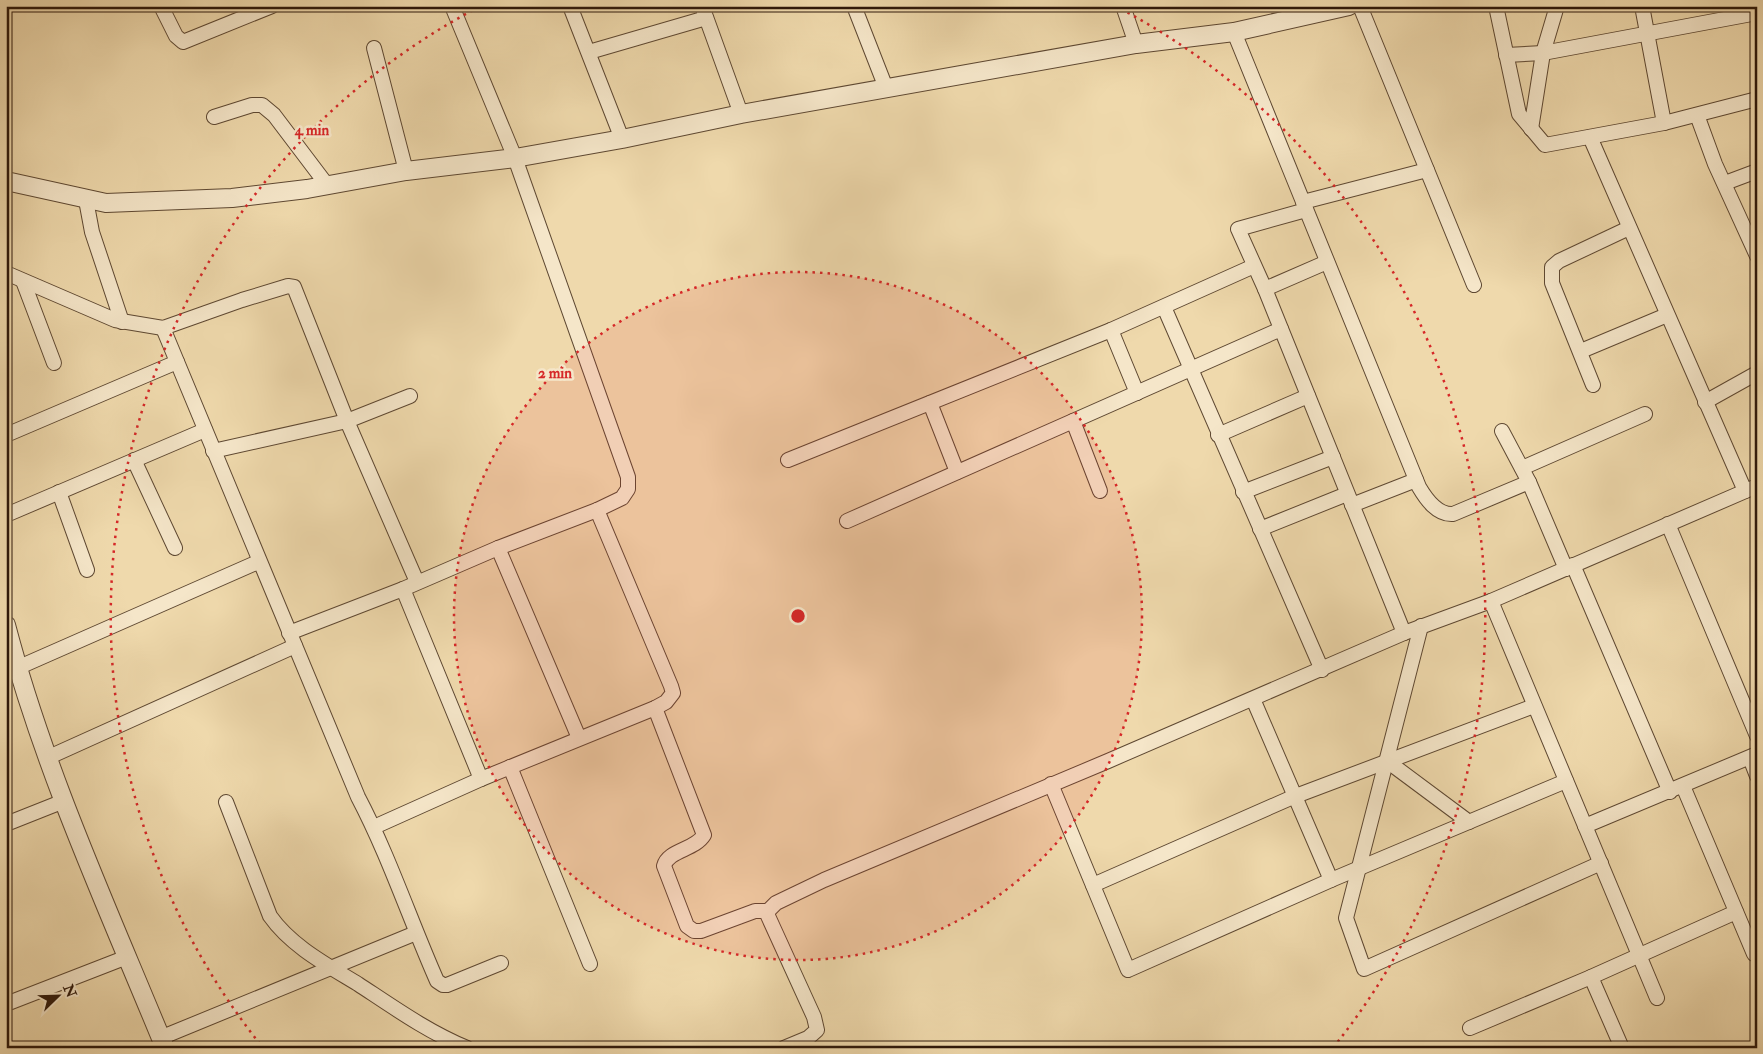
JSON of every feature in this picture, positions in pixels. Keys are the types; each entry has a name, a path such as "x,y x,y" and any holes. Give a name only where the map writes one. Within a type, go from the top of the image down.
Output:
{"street":[{"path":"161,6 176,36 183,42 272,6"},
{"path":"289,633 597,510 622,498 628,489 628,477 515,158 452,6"},
{"path":"570,6 622,140"},
{"path":"854,6 886,88"},
{"path":"1123,6 1136,44"},
{"path":"6,181 86,200 121,203 232,198 327,185 406,171 515,158 622,140 741,114 886,88 1136,44 1234,32 1319,9 1350,6"},
{"path":"1360,6 1474,285"},
{"path":"1496,6 1519,114 1545,145 1664,123 1757,99"},
{"path":"1531,129 1543,53 1557,6"},
{"path":"1642,6 1664,123"},
{"path":"589,52 704,12 741,114"},
{"path":"1506,55 1543,53 1757,13"},
{"path":"1234,32 1416,480 1424,495 1437,509 1447,514 1462,511 1529,482"},
{"path":"374,48 406,171"},
{"path":"214,117 252,105 262,105 274,115 327,185"},
{"path":"1697,115 1757,256"},
{"path":"655,708 704,835 697,843 668,858 664,866 687,926 694,931 701,931 754,911 768,911 776,903 824,880 1322,670 1404,633 1491,601 1751,489 1705,402 1590,137"},
{"path":"1404,633 1281,330 1238,230 1304,206 1426,170"},
{"path":"1725,183 1757,171"},
{"path":"86,200 92,232 122,322"},
{"path":"1593,384 1552,283 1552,267 1559,261 1629,228"},
{"path":"1264,289 1327,262"},
{"path":"788,460 1112,330 1254,266"},
{"path":"6,273 122,322 163,328 242,300 288,286 294,287 347,421 417,582"},
{"path":"23,281 54,363"},
{"path":"1164,307 1322,670"},
{"path":"1581,351 1667,316"},
{"path":"163,328 258,562 358,797 374,827 416,933 437,980 443,985 501,963"},
{"path":"1112,330 1137,393"},
{"path":"847,521 1281,330"},
{"path":"6,435 177,362"},
{"path":"1705,402 1757,374"},
{"path":"213,451 347,421 410,396"},
{"path":"1218,434 1308,396"},
{"path":"930,403 957,472"},
{"path":"1522,468 1645,414"},
{"path":"1073,421 1100,491"},
{"path":"6,515 205,430"},
{"path":"1502,431 1570,567 1670,792"},
{"path":"1243,492 1333,457"},
{"path":"134,460 175,548"},
{"path":"1260,529 1416,480"},
{"path":"60,492 87,570"},
{"path":"374,827 481,779 655,708 666,702 673,693 597,510"},
{"path":"1668,524 1757,736"},
{"path":"498,548 579,738"},
{"path":"18,668 258,562"},
{"path":"403,589 481,779"},
{"path":"1491,601 1657,998"},
{"path":"6,625 31,714 49,757 64,801 162,1043 331,967 416,933"},
{"path":"1422,626 1346,918 1364,969 1601,863"},
{"path":"49,757 295,646"},
{"path":"1253,699 1293,797 1330,880"},
{"path":"1093,885 1293,797 1534,706"},
{"path":"1585,826 1753,756 1757,776"},
{"path":"1387,761 1469,822"},
{"path":"510,767 590,964"},
{"path":"1051,784 1128,970 1330,880 1566,781"},
{"path":"1683,786 1754,954"},
{"path":"6,824 64,801"},
{"path":"226,802 270,916 287,936 331,967 426,1028 467,1048"},
{"path":"768,911 816,1023 817,1030 808,1038 784,1048"},
{"path":"1470,1028 1591,977 1736,912"},
{"path":"6,1004 127,956"},
{"path":"1591,977 1622,1048"}]}
